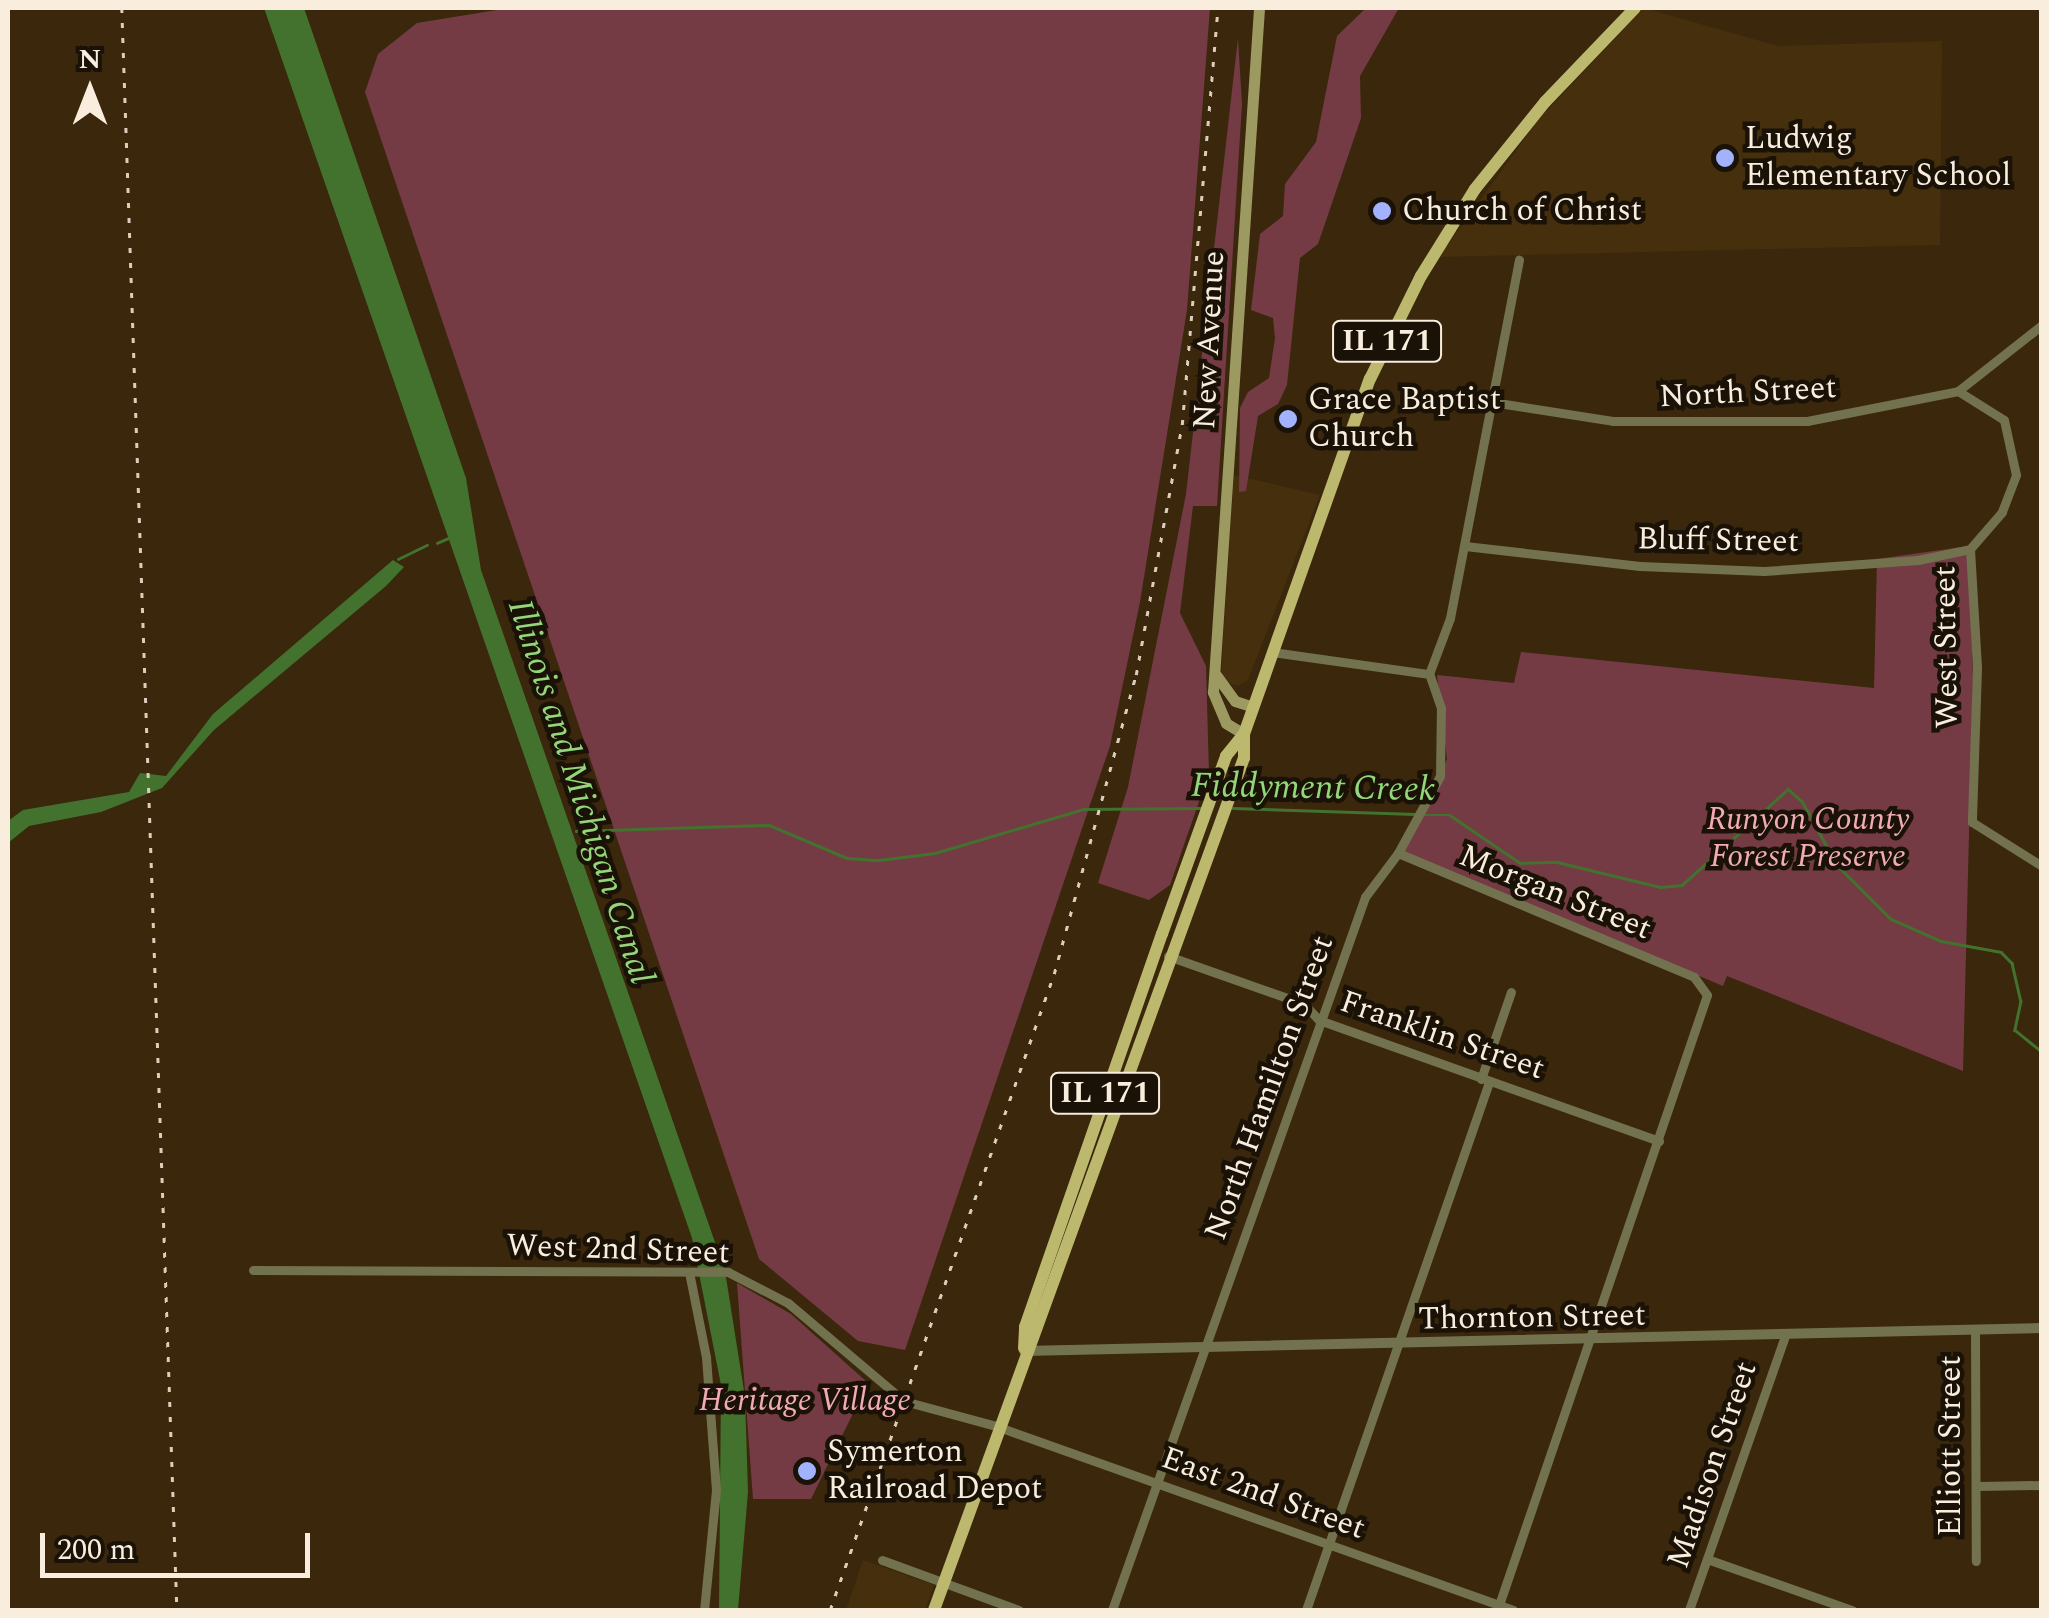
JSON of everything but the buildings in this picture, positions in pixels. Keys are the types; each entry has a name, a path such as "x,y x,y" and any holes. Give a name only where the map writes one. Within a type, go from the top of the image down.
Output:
{"main road":[{"name":"New Avenue","path":"1244,734 1216,709 1216,675 1259,8"},
{"name":"IL 171","path":"934,1610 996,1426 1024,1350 1039,1330 1215,839 1237,776 1244,734 1364,394 1421,276 1504,152 1635,8"},
{"path":"1216,675 1235,700 1253,708"},
{"name":"IL 171","path":"1024,1350 1024,1327 1218,775 1244,734"}],"street":[{"path":"1272,652 1418,677 1429,674 1450,618 1518,260"},
{"name":"North Street","path":"1492,402 1613,422 1807,421 1958,391 2042,324"},
{"name":"West Street","path":"1958,391 2004,420 2016,474 2005,507 1970,549 1977,668 1972,822 2042,866"},
{"name":"Bluff Street","path":"1465,546 1640,566 1764,571 1918,560 1970,549"},
{"name":"North Hamilton Street","path":"1112,1610 1364,897 1398,853 1428,800 1444,752 1439,690 1429,674"},
{"name":"Morgan Street","path":"1398,853 1694,977 1707,994 1705,1017 1659,1141"},
{"name":"Franklin Street","path":"1155,952 1304,1004 1319,1020 1659,1141"},
{"path":"1306,1610 1398,1346 1511,992"},
{"path":"1498,1608 1594,1341 1659,1141"},
{"name":"West 2nd Street","path":"253,1270 728,1272 788,1304 904,1401 996,1426"},
{"path":"689,1272 706,1357 716,1490 704,1610"},
{"name":"Thornton Street","path":"1024,1350 1398,1346 2042,1328"},
{"name":"Elliott Street","path":"1975,1330 1976,1561"},
{"name":"Madison Street","path":"1689,1610 1785,1336"},
{"name":"East 2nd Street","path":"996,1426 1498,1608 1513,1610"},
{"path":"1977,1486 2042,1485"},
{"path":"1708,1559 1852,1610"},
{"path":"882,1560 1020,1610"}],"shaded area":[{"name":"Illinois and Michigan Canal","path":"264,8 304,8 466,478 481,570 725,1271 745,1397 748,1492 738,1610 719,1610 721,1385 692,1238"},
{"name":"Ludwig Elementary School","path":"1644,8 1778,46 1942,41 1940,245 1439,257 1539,119"},
{"path":"1234,475 1320,495 1248,680 1238,686 1225,682 1221,671"},
{"path":"393,560 404,567 386,586 214,730 162,788 101,812 29,826 8,843 8,821 23,810 129,792 140,773 166,776 213,714"},
{"path":"863,1560 934,1585 925,1610 846,1610"}],"green space":[{"path":"509,8 1210,8 1187,310 1140,602 1110,746 905,1350 858,1341 759,1259 365,92 378,54 417,23"},
{"path":"1366,8 1399,8 1360,76 1361,118 1318,244 1300,258 1287,385 1278,404 1258,416 1246,491 1239,492 1240,408 1248,392 1269,378 1275,338 1273,318 1251,310 1260,234 1283,216 1285,184 1316,142 1337,36"},
{"path":"1238,38 1242,104 1217,506 1193,506 1180,613 1206,666 1209,773 1170,885 1149,900 1098,883 1128,787 1186,494"},
{"name":"Runyon County Forest Preserve","path":"1969,546 1973,677 1963,1071 1727,976 1723,986 1404,852 1447,759 1437,675 1514,683 1521,652 1874,688 1877,559"},
{"name":"Heritage Village","path":"737,1283 791,1314 868,1383 811,1499 753,1499"}],"waterway":[{"path":"437,543 449,538"},
{"path":"398,559 427,545"},
{"name":"Fiddyment Creek","path":"1423,815 1450,815 1520,863 1557,862 1660,887 1682,885 1788,789 1802,801 1837,865 1891,919 1941,941 2001,952 2012,963 2021,1001 2015,1030 2042,1052"},
{"name":"Fiddyment Creek","path":"576,831 769,825 847,858 879,860 935,853 1084,809 1200,808"},
{"name":"Fiddyment Creek","path":"1233,808 1415,814"}],"railway":[{"path":"122,8 177,1610"},
{"path":"830,1610 1054,974 1136,675 1182,425 1218,8"}],"place":[{"name":"Ludwig Elementary School","path":"1725,158"},
{"name":"Church of Christ","path":"1382,211"},
{"name":"Grace Baptist Church","path":"1288,419"},
{"name":"Symerton Railroad Depot","path":"807,1471"}]}
